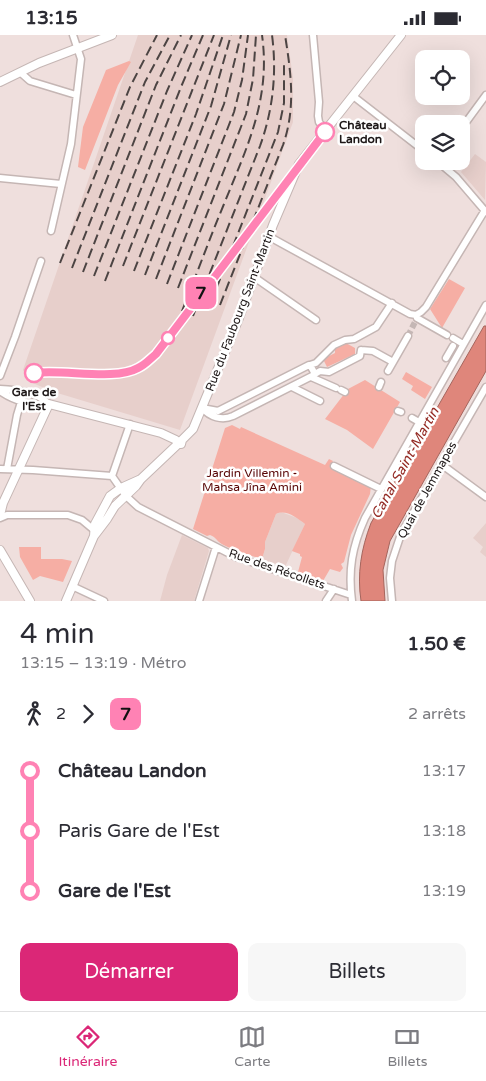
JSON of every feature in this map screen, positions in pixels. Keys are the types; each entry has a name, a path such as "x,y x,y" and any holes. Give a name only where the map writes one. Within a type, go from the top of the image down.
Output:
{"main road":[{"path":"0,82 39,63 112,35"},
{"name":"Rue du Faubourg Saint-Martin","path":"94,533 107,519 115,506 193,429 254,277 268,237 299,164 401,35"},
{"path":"0,516 3,503 49,404 161,433 179,441"},
{"name":"Rue du Faubourg Saint-Martin","path":"69,600 72,586 106,501 121,488 141,479"},
{"path":"0,550 30,601"}],"street":[{"path":"51,231 70,144 81,59 73,35"},
{"path":"313,35 319,102 318,116 319,122 325,130"},
{"path":"21,73 30,81 76,95"},
{"path":"353,96 415,144"},
{"path":"470,118 485,99"},
{"path":"416,319 426,307 485,211 448,170"},
{"path":"0,178 61,184"},
{"path":"268,237 392,303 453,341 463,344"},
{"path":"0,375 41,261"},
{"path":"254,277 316,320"},
{"path":"202,408 216,411 316,363 334,345 345,340 354,339 380,324 392,303"},
{"path":"352,598 351,566 355,540 365,518 486,305"},
{"path":"361,350 373,351 390,366 408,336"},
{"path":"202,408 206,413 224,419 233,417 320,371 328,371 360,356 361,350 354,339"},
{"path":"446,358 453,341"},
{"path":"310,365 313,375 341,390"},
{"path":"292,387 320,401"},
{"name":"Quai de Jemmapes","path":"392,601 390,578 395,548 401,534 486,387"},
{"path":"0,390 15,390 41,396 49,404"},
{"path":"0,390 8,397 38,405 49,404"},
{"path":"24,392 3,469 112,476 126,496"},
{"path":"218,417 221,409"},
{"path":"412,418 419,422"},
{"path":"112,476 130,425"},
{"path":"441,464 486,497"},
{"path":"334,466 381,489"},
{"name":"Rue des Récollets","path":"126,496 138,507 236,557 334,589 352,598"},
{"path":"0,516 68,515 82,520 94,533"},
{"path":"199,601 216,547"},
{"path":"72,586 104,601"},
{"path":"326,601 334,589"}],"shaded area":[{"path":"138,35 287,35 293,78 293,122 180,430 54,392 28,381 23,370"},
{"path":"475,154 486,162 485,200 461,172 463,170 470,170 470,160"},
{"path":"484,326 486,326 486,371 390,541 383,570 385,601 361,601 359,581 361,562 371,523"},
{"path":"281,512 297,518 305,524 285,567 262,559 265,542 276,514"},
{"path":"486,523 486,557 480,552 483,547 473,538"},
{"path":"182,535 208,548 209,551 194,601 160,601 167,575"}],"green space":[{"path":"129,61 131,62 118,85 85,170 78,167 83,127 106,70"},
{"path":"449,279 465,288 442,328 430,309"},
{"path":"344,342 355,348 355,354 327,367 323,359 335,353 335,348"},
{"path":"406,372 432,387 425,399 411,390 413,386 402,379"},
{"path":"365,380 400,402 373,449 347,430 325,419 348,389"},
{"name":"Jardin Villemin - Mahsa Jîna Amini","path":"232,425 240,429 241,427 325,465 329,459 333,461 330,467 371,486 370,494 351,535 344,562 341,564 343,568 340,572 330,569 323,581 298,572 302,557 300,554 292,551 305,524 287,513 276,514 265,542 262,559 227,547 212,536 207,536 193,529 225,428"},
{"path":"19,547 41,547 41,559 72,561 63,582 40,576 33,580 20,557"}],"tunnel":[{"path":"408,336 415,322"}],"railway":[{"path":"60,263 130,87 157,35"},
{"path":"72,268 145,82 170,35"},
{"path":"83,272 156,85 181,35"},
{"path":"94,276 167,91 192,35"},
{"path":"105,281 203,35"},
{"path":"123,266 214,35"},
{"path":"134,271 196,114 223,35"},
{"path":"145,275 211,106 231,35"},
{"path":"156,279 224,104 241,35"},
{"path":"167,284 234,112 242,80 248,35"},
{"path":"178,288 246,114 253,79 256,35"},
{"path":"182,311 241,163 255,122 263,80 262,35"},
{"path":"193,316 260,146 268,119 274,77 272,35"},
{"path":"220,305 287,131 290,118 291,90 285,35"},
{"path":"211,302 278,132 284,103 284,65"}],"metro line":[{"name":"7","path":"34,373 54,371 126,373 137,369 147,362 156,354 325,132"}],"place":[{"name":"Château Landon","path":"325,132"},
{"name":"Gare de l'Est","path":"34,373"}],"water label":[{"name":"Canal Saint-Martin","path":"405,463"}]}
